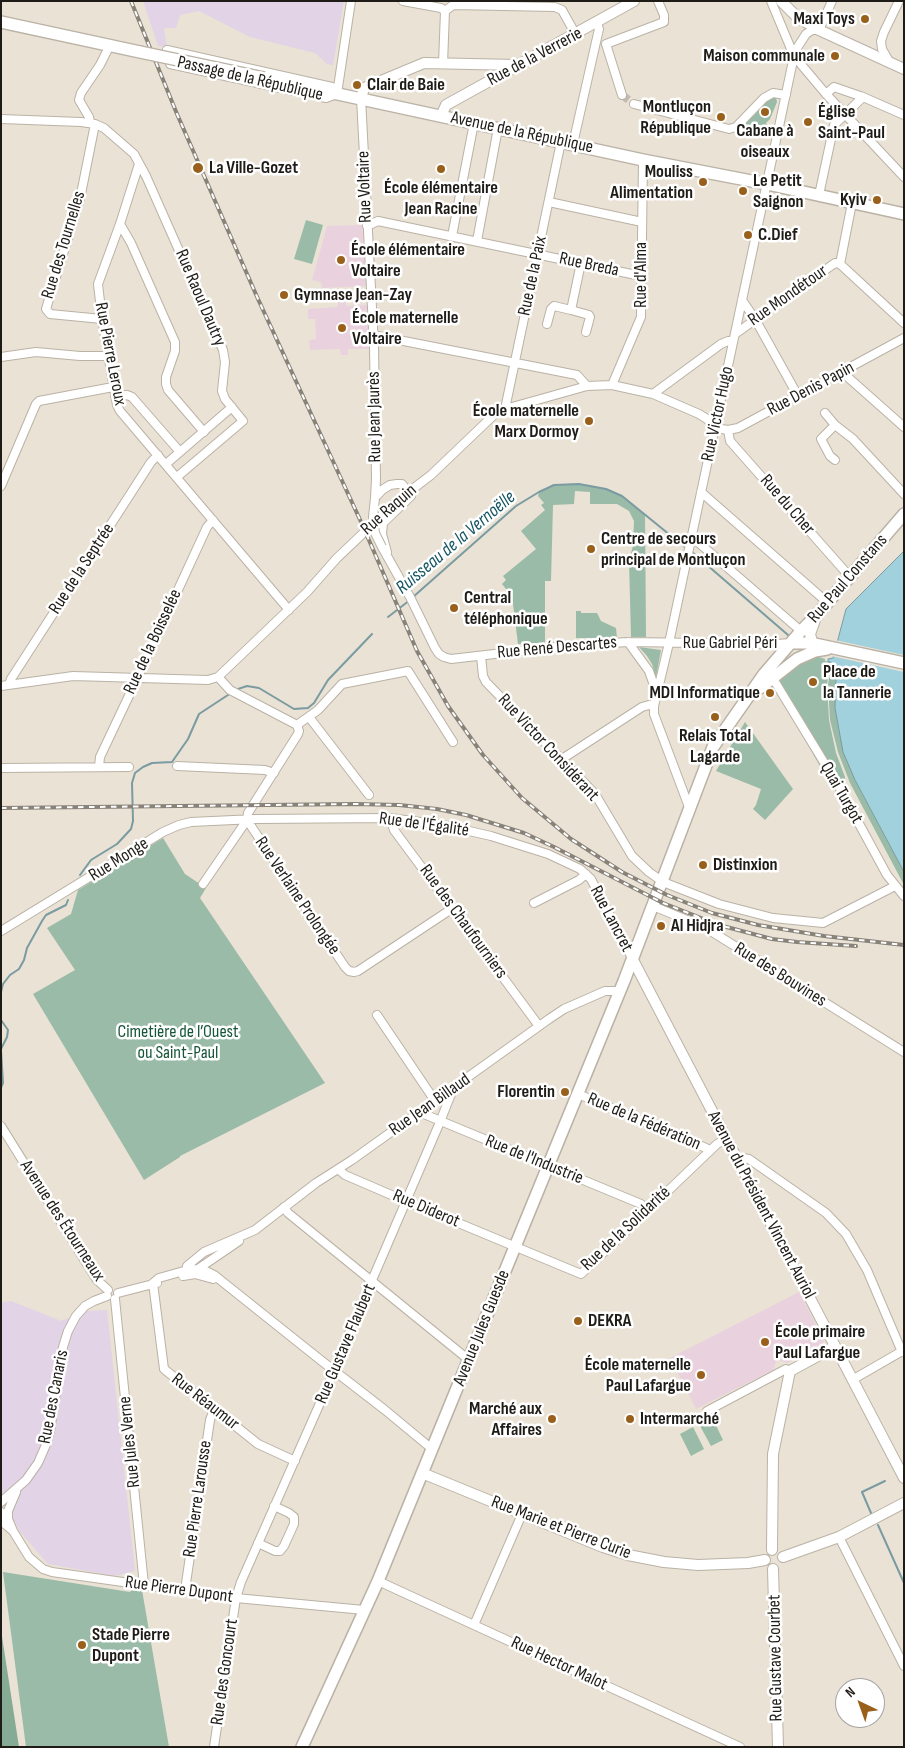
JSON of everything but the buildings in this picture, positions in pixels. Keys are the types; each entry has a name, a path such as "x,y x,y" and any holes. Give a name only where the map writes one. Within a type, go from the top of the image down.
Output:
{"main road":[{"name":"Rue de la Verrerie","path":"441,116 446,105 576,35 634,1"},
{"path":"781,1 797,17 819,30 904,69"},
{"name":"Avenue de la République","path":"1,22 904,214"},
{"path":"362,98 364,88 424,63 518,66"},
{"name":"Rue Paul Constans","path":"818,643 816,616 904,514"},
{"path":"791,643 818,643 904,663"},
{"name":"Rue Paul Constans","path":"740,706 780,648 791,643 818,643"},
{"name":"Rue Paul Constans","path":"740,706 768,680 818,643"},
{"name":"Avenue Jules Guesde","path":"302,1747 378,1581 469,1360 620,991 712,747 740,706"},
{"name":"Avenue du Président Vincent Auriol","path":"632,958 904,1478"},
{"path":"772,1550 773,1454 790,1371 834,1347"},
{"name":"Rue Marie et Pierre Curie","path":"422,1472 603,1547 628,1555 664,1562 698,1565 748,1563 765,1560"},
{"path":"783,1557 839,1537 904,1503"},
{"path":"772,1550 778,1551 783,1557 781,1565 773,1568 769,1567 765,1560 767,1553 772,1550"},
{"name":"Rue Gustave Courbet","path":"773,1568 778,1747"}],"street":[{"path":"337,94 351,1"},
{"path":"403,1 441,8 445,11"},
{"name":"Rue de la Verrerie","path":"606,44 664,22 664,15 658,1"},
{"path":"771,1 794,56 826,94 904,177"},
{"path":"819,30 832,1"},
{"path":"891,64 882,49 881,41 899,1"},
{"path":"445,11 453,5 513,4 555,7 562,10 576,35"},
{"path":"443,64 445,11"},
{"name":"Rue de la Paix","path":"505,409 549,202 596,42 599,29 597,23"},
{"name":"Rue Victor Hugo","path":"654,706 692,537 794,56 806,34 812,30 819,30"},
{"path":"596,42 606,44 622,95"},
{"path":"1,119 93,123 79,100 81,93 100,65 110,45"},
{"name":"Passage de la République","path":"167,50 332,88 337,94 326,98 170,64 167,50"},
{"path":"826,94 834,87 904,115"},
{"path":"634,104 729,129 736,127 764,98 773,93 786,95"},
{"path":"819,195 834,125 862,97"},
{"name":"Rue Voltaire","path":"362,98 373,335"},
{"name":"Rue Raoul Dautry","path":"93,123 104,128 134,154 153,191 223,350 225,362 222,390 232,408 243,421 177,477"},
{"name":"Rue des Tournelles","path":"93,123 80,199 46,309 50,314 102,318"},
{"path":"452,236 474,123"},
{"path":"477,241 498,128"},
{"name":"Rue d'Alma","path":"612,385 641,317 643,160"},
{"name":"Rue Pierre Leroux","path":"139,164 134,184 98,284 113,387 120,411 289,610"},
{"path":"134,184 143,183 153,191"},
{"path":"549,202 642,222"},
{"name":"Rue Mondétour","path":"653,394 835,263 840,264 852,202"},
{"name":"Rue Breda","path":"367,226 378,221 641,276"},
{"path":"120,224 131,243 174,342 175,351 166,377 168,390 204,432"},
{"path":"571,310 581,263"},
{"path":"840,264 904,323"},
{"path":"742,300 755,319 798,396"},
{"path":"548,324 551,309 554,306 589,314 586,332"},
{"path":"373,335 577,375 587,386"},
{"name":"Rue Jean Jaurès","path":"373,335 376,479 373,517 375,533 435,648 444,658"},
{"name":"Rue Denis Papin","path":"715,428 728,430 738,428 904,338"},
{"path":"1,357 36,352 80,356 108,356"},
{"path":"842,372 904,426"},
{"name":"Rue Raquin","path":"218,677 308,592 337,558 396,501 431,475 497,412 587,386 612,385 653,394 699,414 707,419 715,428"},
{"path":"1,486 5,468 39,401 113,387"},
{"path":"115,396 127,395 132,397 180,452"},
{"path":"166,464 232,408"},
{"path":"825,413 853,439 904,494"},
{"path":"835,460 830,456 821,439 836,425"},
{"name":"Rue du Cher","path":"728,430 730,441 850,576"},
{"name":"Rue de la Septrée","path":"4,687 151,462 158,455"},
{"name":"Rue Jean Jaurès","path":"375,498 390,485 402,484 411,496 383,522 382,534 391,564"},
{"path":"701,492 828,603"},
{"name":"Rue de la Boisselée","path":"99,767 100,757 136,679 207,527 213,520"},
{"path":"692,537 818,643"},
{"path":"628,642 649,671 657,694"},
{"name":"Rue René Descartes","path":"444,658 481,656 564,646 628,642 669,643"},
{"name":"Rue Gabriel Péri","path":"669,643 780,648"},
{"name":"Rue Paul Constans","path":"768,680 768,677 783,660 780,648"},
{"name":"Rue Victor Considérant","path":"481,656 483,676 486,682 595,794 632,856 662,882 719,904 774,918 823,923 895,886"},
{"path":"779,689 782,669"},
{"path":"297,725 309,717 342,684 408,671 453,742"},
{"path":"4,687 73,676 208,680 218,677 232,691 297,725 298,734 248,813 247,820 203,884"},
{"name":"Quai Turgot","path":"768,680 779,689 839,787 887,875 904,896"},
{"path":"562,759 642,708 649,705 654,706 654,714 689,807"},
{"path":"309,717 369,795"},
{"path":"177,766 265,770 274,773"},
{"path":"1,768 129,767"},
{"path":"676,769 685,783 692,786 699,782"},
{"name":"Rue de l'Égalité","path":"247,820 390,818 443,825 491,836 548,854 588,876"},
{"name":"Rue des Chaufourniers","path":"390,818 394,830 539,1026"},
{"name":"Rue Monge","path":"1,931 163,832 191,822 247,820"},
{"name":"Rue Verlaine Prolongée","path":"247,820 349,971 358,971 453,908"},
{"path":"534,903 588,876"},
{"name":"Rue Lancret","path":"588,876 632,958"},
{"name":"Rue des Bouvines","path":"653,906 706,928 904,1052"},
{"name":"Rue Jean Billaud","path":"246,1235 564,1009 605,991 620,991"},
{"path":"377,1015 435,1101"},
{"name":"Rue Gustave Flaubert","path":"236,1598 453,1089"},
{"name":"Rue de la Fédération","path":"578,1094 710,1151"},
{"name":"Rue de l'Industrie","path":"419,1112 641,1204 647,1211"},
{"name":"Avenue des Étourneaux","path":"1,1126 97,1280 112,1294 153,1283 159,1278 190,1272"},
{"name":"Rue de la Solidarité","path":"514,1247 581,1274 717,1144 726,1139"},
{"path":"736,1159 749,1159 821,1209 846,1234 867,1270 903,1351 852,1380"},
{"name":"Rue Diderot","path":"338,1170 514,1247"},
{"path":"284,1207 288,1214 469,1360"},
{"path":"190,1272 246,1235"},
{"path":"228,1286 206,1276 190,1272 187,1266 204,1252 246,1235"},
{"path":"210,1260 210,1268 214,1275"},
{"path":"190,1272 204,1270 214,1275 432,1449"},
{"name":"Rue Réaumur","path":"153,1283 164,1369 258,1444 296,1461"},
{"name":"Rue des Canaris","path":"1,1502 19,1488 38,1463 45,1447 50,1431 63,1347 68,1331 76,1316 85,1306 112,1294"},
{"name":"Rue Jules Verne","path":"112,1294 144,1585"},
{"path":"707,1411 786,1369 790,1371"},
{"name":"Rue Pierre Larousse","path":"185,1590 210,1420 214,1409"},
{"path":"5,1520 19,1488"},
{"path":"258,1544 275,1551 280,1551 294,1524 294,1518 289,1513 274,1506"},
{"name":"Rue Pierre Dupont","path":"1,1512 29,1557 43,1569 52,1572 236,1598 364,1610"},
{"path":"474,1625 522,1514"},
{"path":"839,1537 904,1666"},
{"name":"Rue Hector Malot","path":"378,1581 740,1747"},
{"name":"Rue des Goncourt","path":"214,1747 236,1598"}],"shaded area":[{"path":"143,1 344,1 333,65 327,64 315,53 250,37 199,11 180,15 176,28 164,28 167,47 158,46"},
{"name":"École élémentaire Voltaire","path":"362,225 366,286 322,288 321,282 312,280 327,226"},
{"name":"École maternelle Voltaire","path":"338,300 345,300 346,306 367,305 369,349 348,349 348,355 341,355 340,349 310,350 309,340 316,339 315,319 308,319 308,309 338,307"},
{"name":"École primaire Paul Lafargue","path":"799,1292 824,1340 823,1344 788,1363 779,1360 776,1362 773,1370 696,1409 670,1358"},
{"path":"11,1301 61,1321 87,1311 107,1310 135,1571 114,1576 48,1564 20,1532 1,1498 1,1303"}],"green space":[{"path":"773,96 777,102 770,119 766,123 769,130 765,133 759,127 752,126 746,131 742,127"},
{"path":"306,220 323,225 312,264 294,259"},
{"path":"579,484 606,489 622,496 645,515 646,637 631,637 629,560 633,546 634,521 629,511 617,504 590,504 590,492 575,491 574,504 553,505 551,581 545,581 545,643 518,644 513,604 510,594 502,584 506,580 503,576 536,549 521,531 545,510 541,505 544,503 538,496 539,492 554,485"},
{"path":"576,611 581,611 581,613 597,613 601,621 616,628 617,638 576,638"},
{"path":"639,647 661,650 656,677 652,664"},
{"path":"811,654 830,662 827,685 829,720 836,753 845,777 844,783 837,786 828,780 781,698 778,681 784,677 781,672"},
{"path":"831,665 835,667 836,675 835,708 855,780 904,872 904,885 850,783 838,752 830,720 828,685"},
{"path":"745,722 793,789 765,820 753,809 761,789 716,771"},
{"name":"Cimetière de l’Ouest ou Saint-Paul","path":"163,838 185,874 206,888 200,898 325,1083 180,1156 144,1180 33,994 75,970 47,928 71,914 78,890"},
{"path":"712,1417 723,1440 711,1446 699,1424"},
{"path":"693,1427 704,1449 691,1456 680,1434"},
{"name":"Stade Pierre Dupont","path":"3,1572 130,1592 132,1588 142,1590 169,1747 26,1747"},
{"path":"1,1630 19,1747 1,1747"}],"water":[{"path":"904,551 904,872 855,780 843,752 835,708 835,667 831,665 831,662 828,662 828,659 833,658 846,609"}],"pier":[{"path":"835,640 904,655 904,672 831,656"}],"waterway":[{"name":"Ruisseau de la Vernoëlle","path":"413,597 516,506 554,485 579,484 606,489 622,496 686,548"},
{"name":"Ruisseau de la Vernoëlle","path":"692,552 788,635"},
{"name":"Ruisseau de la Vernoëlle","path":"388,617 410,600"},
{"name":"Ruisseau de la Vernoëlle","path":"235,690 247,686 259,688 294,709 308,708 314,703 328,680 372,634"},
{"name":"Ruisseau de la Vernoëlle","path":"80,875 91,860 117,844 131,829 133,821 132,783 135,773 152,763 172,762 188,739 199,714 231,693"},
{"name":"Ruisseau de la Vernoëlle","path":"1,992 3,984 10,975 19,969 27,948 46,915 66,905 68,900"},
{"name":"Ruisseau de la Vernoëlle","path":"1,1020 8,1030 1,1049"},
{"name":"Ruisseau de la Vernoëlle","path":"1,1051 3,1083 1,1088"},
{"path":"871,1513 862,1492 885,1481"},
{"path":"878,1525 904,1583"}],"tunnel":[{"path":"622,95 634,104"}],"railway":[{"path":"131,1 177,114 258,299 362,524 417,651 448,706 483,755 522,798 571,839 622,872 667,895 712,913 758,925 824,936 904,945"},
{"path":"1,808 355,804 399,805 437,809 466,815 524,833 663,903 719,925 772,939 856,946"}],"place":[{"name":"Maxi Toys","path":"865,19"},
{"name":"Maison communale","path":"835,56"},
{"name":"Clair de Baie","path":"357,85"},
{"name":"Cabane à oiseaux","path":"765,112"},
{"name":"Montluçon République","path":"721,117"},
{"name":"Église Saint-Paul","path":"808,122"},
{"name":"La Ville-Gozet","path":"198,168"},
{"name":"École élémentaire Jean Racine","path":"441,169"},
{"name":"Mouliss Alimentation","path":"703,182"},
{"name":"Le Petit Saignon","path":"743,191"},
{"name":"Kyiv","path":"877,200"},
{"name":"C.Dief","path":"748,235"},
{"name":"École élémentaire Voltaire","path":"341,260"},
{"name":"Gymnase Jean-Zay","path":"284,295"},
{"name":"École maternelle Voltaire","path":"342,328"},
{"name":"École maternelle Marx Dormoy","path":"589,421"},
{"name":"Centre de secours principal de Montluçon","path":"591,549"},
{"name":"Central téléphonique","path":"454,608"},
{"name":"Place de la Tannerie","path":"813,682"},
{"name":"MDI Informatique","path":"770,693"},
{"name":"Relais Total Lagarde","path":"715,717"},
{"name":"Distinxion","path":"703,865"},
{"name":"Al Hidjra","path":"661,926"},
{"name":"Florentin","path":"565,1092"},
{"name":"DEKRA","path":"578,1321"},
{"name":"École primaire Paul Lafargue","path":"765,1342"},
{"name":"École maternelle Paul Lafargue","path":"701,1375"},
{"name":"Marché aux Affaires","path":"552,1419"},
{"name":"Intermarché","path":"630,1419"},
{"name":"Stade Pierre Dupont","path":"82,1645"}]}
